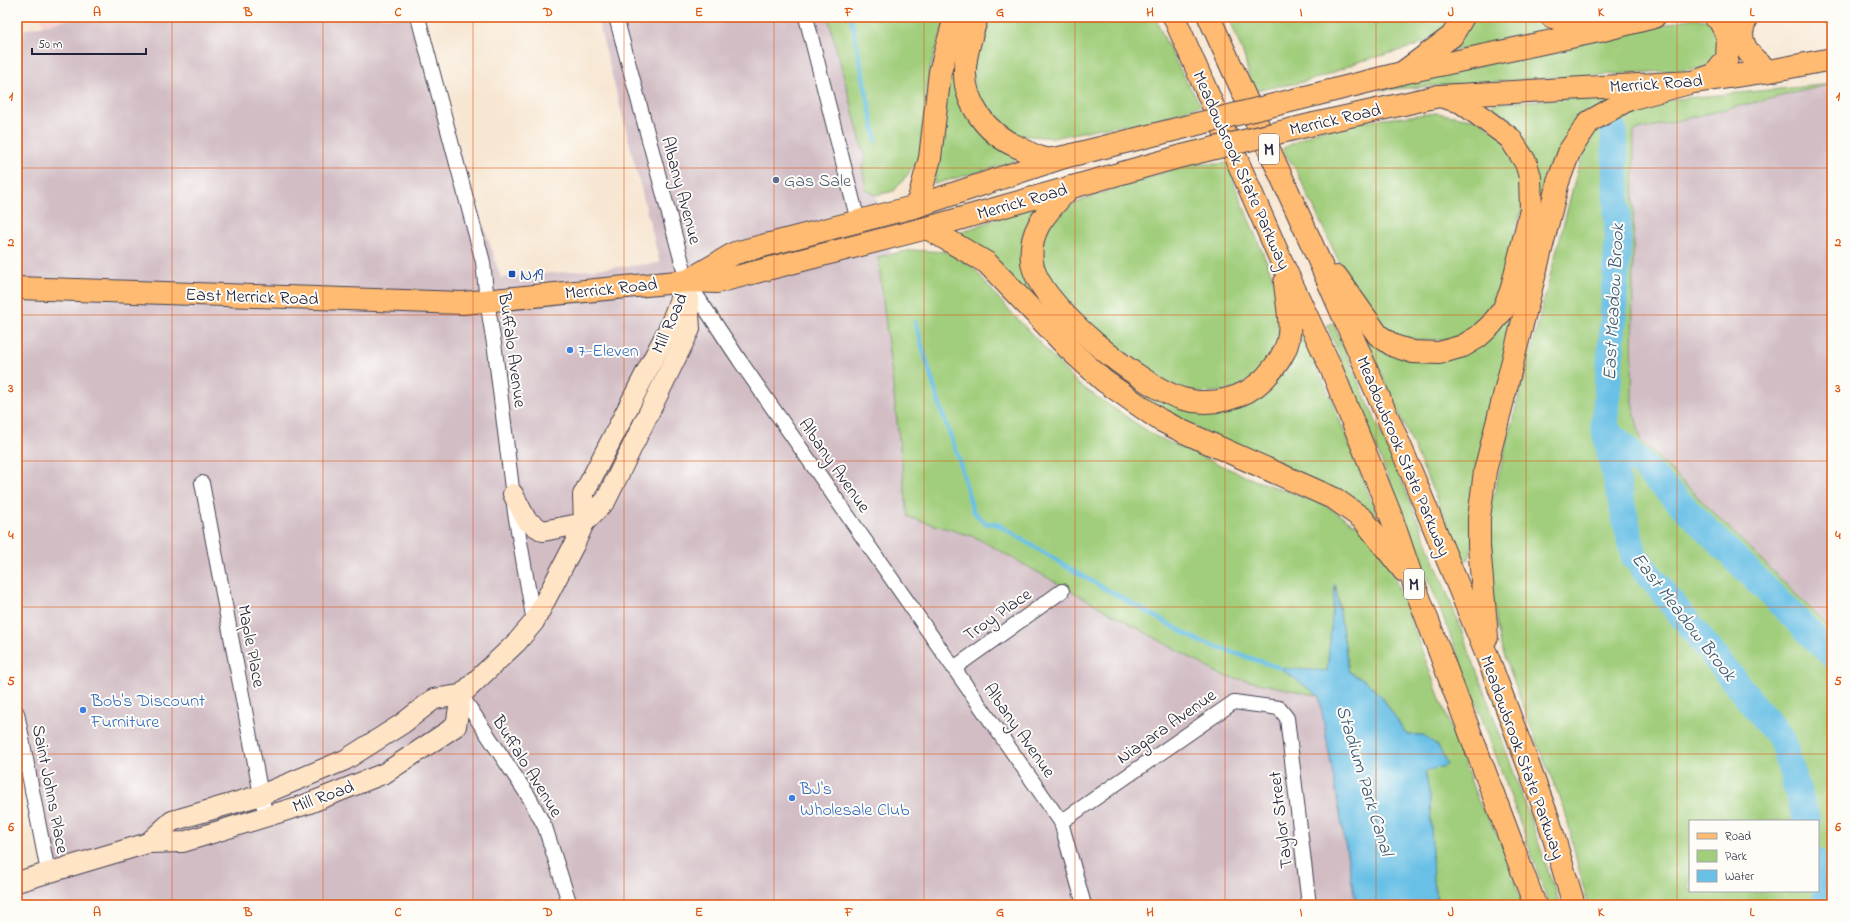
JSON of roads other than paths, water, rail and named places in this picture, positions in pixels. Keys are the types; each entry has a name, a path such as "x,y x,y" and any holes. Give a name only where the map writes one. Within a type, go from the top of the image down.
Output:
{"main road":[{"path":"917,206 930,158 940,72 955,17"},
{"path":"977,17 967,53 965,70 969,95 975,111 988,128 1007,143 1046,159 1064,157"},
{"path":"1170,17 1183,37"},
{"name":"Meadowbrook State Parkway","path":"1174,17 1284,267 1334,375 1391,516 1414,584 1535,905"},
{"path":"1402,74 1452,36 1463,17"},
{"path":"1552,17 1599,31"},
{"name":"Merrick Road","path":"687,281 735,253 917,206 1064,157 1402,74 1599,31 1654,17"},
{"path":"1488,658 1479,546 1479,518 1485,471 1558,182 1570,150 1589,122 1629,99 1714,75 1727,59 1728,37 1718,18 1715,17"},
{"path":"1748,17 1742,25 1742,39 1754,61 1769,71"},
{"name":"Meadowbrook State Parkway","path":"1210,19 1310,240 1405,457 1488,658 1548,818 1574,905"},
{"name":"Merrick Road","path":"487,301 687,281 717,282 926,228 1182,156 1439,96 1693,82 1769,71 1832,59"},
{"path":"1310,240 1378,335 1394,346 1413,352 1439,353 1463,346 1478,337 1491,325 1503,310 1511,291 1531,210 1530,177 1526,163 1510,138 1461,102 1439,96"},
{"path":"1070,187 1038,225 1033,239 1032,263 1039,281 1066,315 1100,348 1122,366 1162,390 1183,399 1207,402 1226,400 1245,393 1260,383 1272,371 1283,354 1289,334 1284,267"},
{"path":"926,228 988,263 1070,349 1104,381 1160,420 1335,499 1363,519 1414,584"},
{"name":"Mill Road","path":"148,842 172,822 261,795 345,760 402,724 434,699 461,695 517,642 534,622 584,523 583,495 669,328 687,281"},
{"name":"East Merrick Road","path":"17,288 403,301 487,301"},
{"path":"513,494 527,521 543,531 584,523"},
{"name":"Mill Road","path":"17,882 148,842 183,842 307,804 385,773 456,726 461,695"}],"street":[{"name":"Buffalo Avenue","path":"418,17 483,262 513,494 534,622"},
{"name":"Albany Avenue","path":"616,17 687,281 740,361 1061,822 1084,905"},
{"path":"806,17 858,221"},
{"path":"1809,64 1832,64"},
{"name":"Maple Place","path":"202,483 266,816"},
{"name":"Troy Place","path":"954,668 1062,591"},
{"name":"Buffalo Avenue","path":"461,695 529,797 546,828 570,905"},
{"name":"Niagara Avenue","path":"1061,822 1234,702 1279,708 1287,718 1289,731"},
{"name":"Saint Johns Place","path":"17,713 48,872"},
{"name":"Taylor Street","path":"1289,731 1309,905"}],"water":[{"name":"Stadium Park Canal","path":"1335,584 1349,672 1365,680 1382,697 1407,735 1424,735 1439,747 1447,765 1425,772 1430,796 1433,882 1438,905 1356,905 1319,696 1280,668 1327,671"}],"waterway":[{"path":"851,17 876,140"},
{"name":"East Meadow Brook","path":"1614,132 1618,237 1612,338 1604,427 1634,556 1782,740 1807,820"},
{"path":"915,322 940,407 958,456 973,511 985,523 997,524 1079,574 1199,641 1280,668"},
{"path":"1604,427 1832,655"},
{"name":"East Meadow Brook","path":"1819,866 1829,905"}],"place":[{"name":"Gas Sale","path":"776,180"},
{"name":"N19","path":"512,274"},
{"name":"7-Eleven","path":"570,350"},
{"name":"Bob's Discount Furniture","path":"83,710"},
{"name":"BJ's Wholesale Club","path":"792,798"}]}
